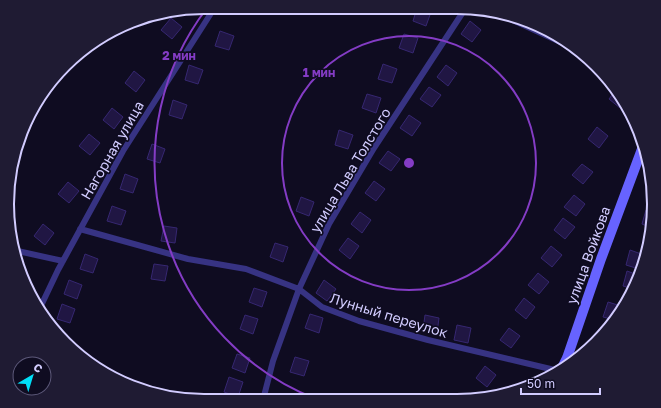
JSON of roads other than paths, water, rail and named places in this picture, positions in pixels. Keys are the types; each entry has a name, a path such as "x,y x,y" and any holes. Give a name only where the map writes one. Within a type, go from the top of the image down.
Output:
{"street":[{"name":"улица Войкова","path":"566,360 640,153"}],"lane":[{"name":"Нагорная улица","path":"42,304 63,261 123,151 211,14"},
{"name":"улица Льва Толстого","path":"264,394 272,361 300,289 329,224 374,148 462,14"},
{"name":"Лунный переулок","path":"80,229 188,259 246,269 300,289 322,307 359,321 428,340 553,368"},
{"path":"20,251 63,261"}]}
